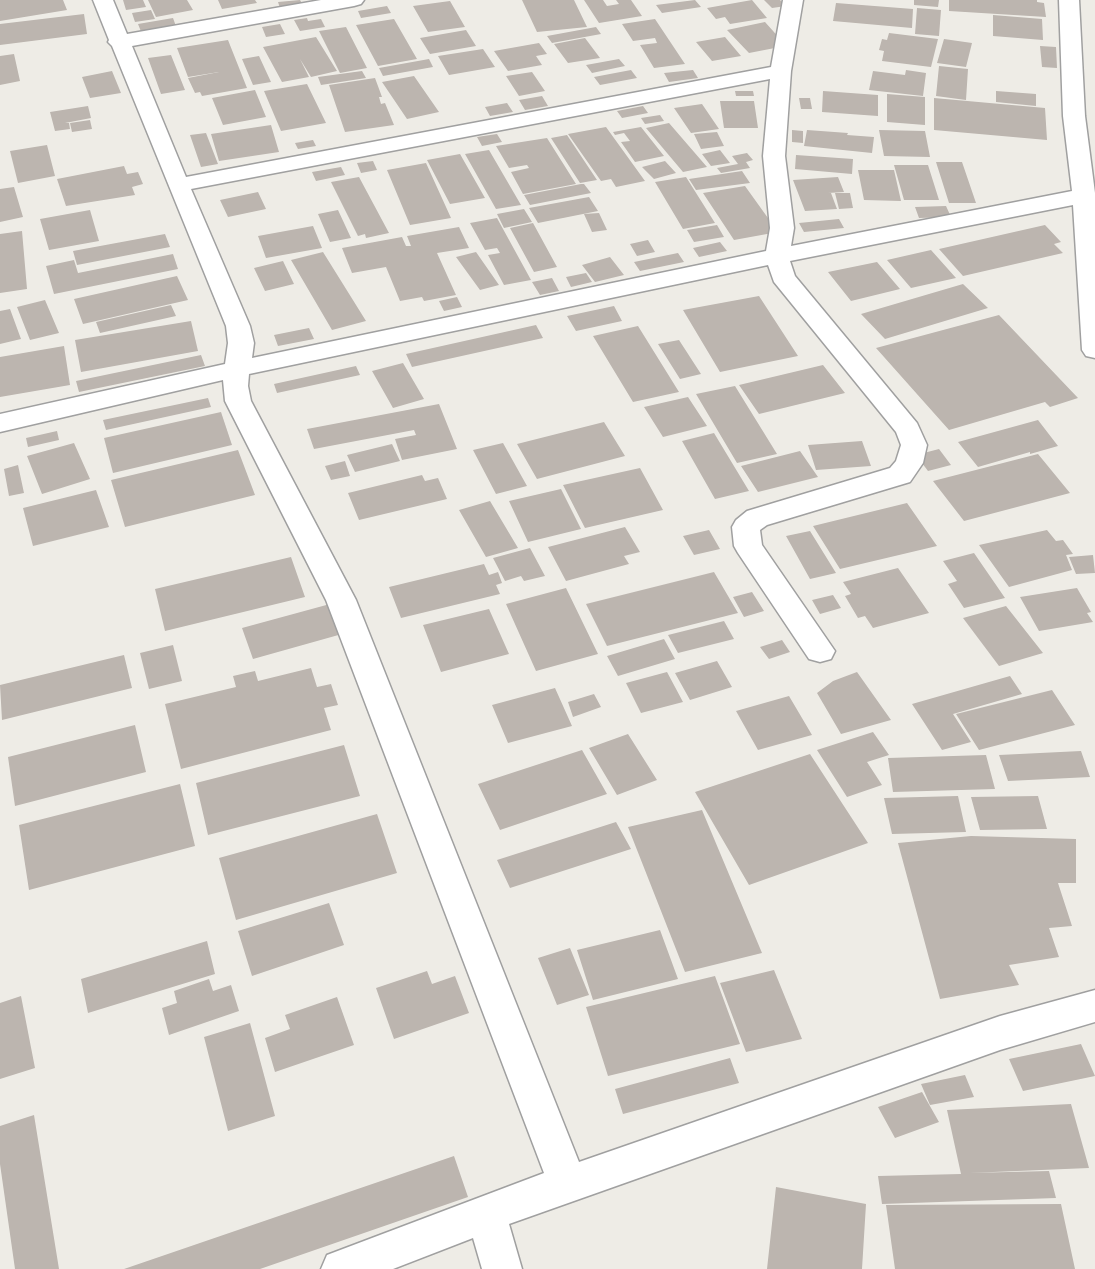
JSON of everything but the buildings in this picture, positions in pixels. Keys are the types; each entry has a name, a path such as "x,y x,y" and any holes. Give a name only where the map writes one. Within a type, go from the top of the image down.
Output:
{"street":[{"path":"103,0 118,42 238,326 241,343 235,386 238,401 341,600 538,1102 568,1185"},
{"path":"118,42 354,0"},
{"path":"794,0 781,71 774,156 782,228 777,256 783,278 908,429 914,445 909,463 900,475 757,518 747,527 748,546 820,651"},
{"path":"1069,0 1085,117 1084,196 1095,350"},
{"path":"178,185 781,71"},
{"path":"0,423 237,369 777,256 1084,196"},
{"path":"341,1269 486,1213 1000,1033 1095,1006"},
{"path":"486,1213 502,1269"}]}
